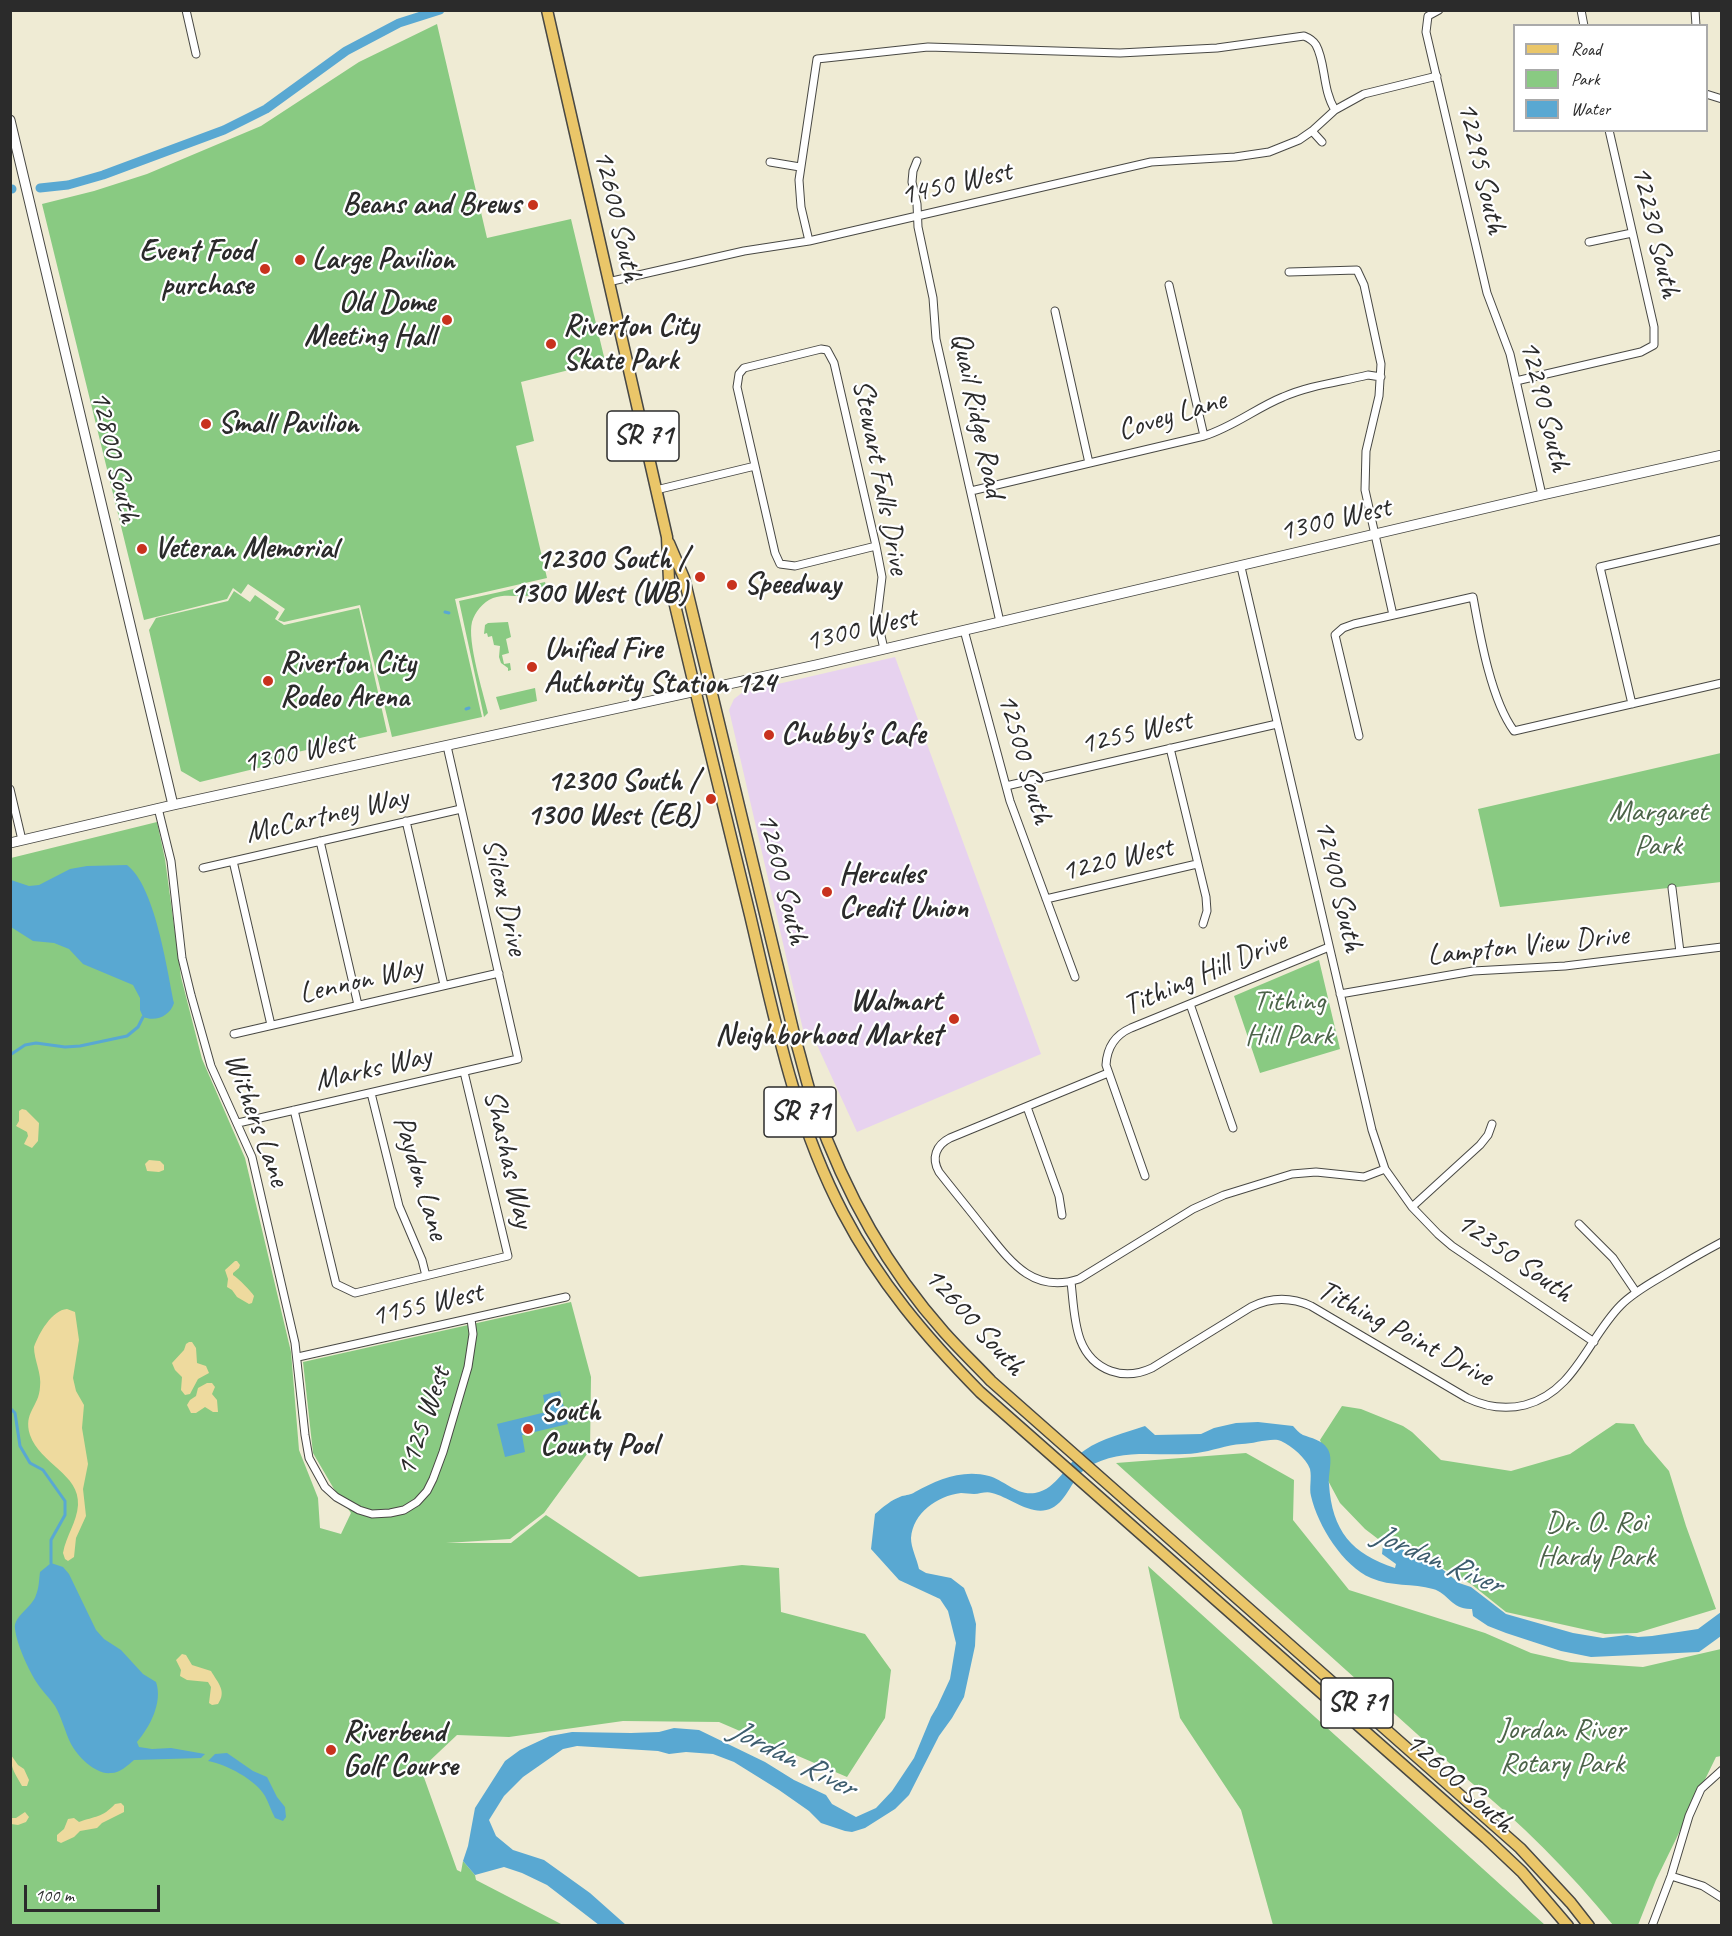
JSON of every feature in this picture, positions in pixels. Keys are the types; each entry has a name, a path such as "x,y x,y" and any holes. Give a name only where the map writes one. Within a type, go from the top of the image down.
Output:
{"main road":[{"name":"12600 South","path":"547,10 667,537 684,578 795,1038 814,1106 835,1162 858,1209 886,1256 913,1294 944,1333 992,1381 1512,1841 1571,1903 1589,1926"},
{"name":"12600 South","path":"667,537 669,580 793,1093 810,1143 826,1179 843,1214 872,1263 904,1309 935,1346 980,1392 1052,1458 1486,1838 1522,1872 1568,1926"}],"street":[{"path":"186,10 196,54"},
{"name":"12295 South","path":"1439,10 1428,16 1426,33 1487,293 1500,327"},
{"path":"809,241 800,194 800,166 817,59 928,47 1103,54 1217,48 1298,36 1310,39 1317,46 1329,100 1335,110"},
{"name":"1450 West","path":"608,282 744,251 809,241 1151,162 1235,157 1269,152 1299,140 1335,110 1364,94 1437,76"},
{"name":"12800 South","path":"10,120 173,805"},
{"path":"1312,131 1322,142"},
{"name":"12230 South","path":"1516,381 1641,352 1654,345 1654,327 1609,132"},
{"name":"Quail Ridge Road","path":"917,161 912,182 933,298 936,339 1000,622"},
{"path":"770,162 800,166"},
{"path":"1589,242 1632,232"},
{"path":"1289,272 1357,270 1364,285 1380,352 1381,377 1379,396 1366,451 1365,490 1393,615"},
{"path":"1169,285 1204,436"},
{"path":"1054,311 1089,463"},
{"name":"12290 South","path":"1500,327 1516,381 1542,495"},
{"name":"Stewart Falls Drive","path":"755,466 737,387 739,374 751,365 815,350 827,350 834,363 876,546 882,578 877,618 884,650"},
{"name":"Covey Lane","path":"971,490 1204,436 1225,428 1293,393 1368,375 1381,377"},
{"name":"1300 West","path":"10,843 159,808 884,650 1542,495 1722,455"},
{"path":"656,490 755,466 775,553 780,564 795,566 876,546"},
{"path":"1632,704 1600,567 1722,540"},
{"name":"12400 South","path":"1241,567 1371,1130 1385,1169 1412,1207"},
{"path":"1359,736 1335,635 1343,628 1353,624 1473,597 1494,686 1504,715 1514,731 1722,683"},
{"name":"12500 South","path":"964,630 1006,786 1075,977"},
{"name":"1255 West","path":"1006,786 1277,724"},
{"name":"Silcox Drive","path":"447,746 518,1059"},
{"path":"1170,748 1206,897 1207,910 1203,924"},
{"path":"10,789 22,840"},
{"name":"Withers Lane","path":"159,808 171,861 182,958 191,995 212,1066 252,1157 298,1357 304,1435 309,1458 325,1487 348,1505"},
{"name":"McCartney Way","path":"203,868 461,809"},
{"path":"406,821 444,985"},
{"path":"320,841 358,1005"},
{"path":"233,861 271,1025"},
{"name":"1220 West","path":"1046,899 1197,864"},
{"path":"1672,888 1680,952"},
{"name":"Tithing Hill Drive","path":"1108,1073 1106,1065 1108,1050 1120,1034 1329,947"},
{"name":"Lampton View Drive","path":"1340,994 1473,971 1565,966 1722,947"},
{"name":"Lennon Way","path":"234,1034 499,973"},
{"path":"1190,1004 1233,1128"},
{"name":"Marks Way","path":"238,1124 518,1059"},
{"name":"Shashas Way","path":"426,1276 507,1256 464,1072"},
{"path":"1145,1176 1108,1073 944,1141 935,1156 939,1172 1012,1263 1028,1275 1045,1281 1071,1282 1086,1276 1192,1209 1224,1195 1292,1174 1308,1172 1364,1176 1385,1169"},
{"name":"Paydon Lane","path":"371,1093 399,1206 422,1260 426,1276"},
{"path":"1027,1107 1059,1196 1062,1215"},
{"path":"294,1110 336,1284 355,1293 426,1276"},
{"path":"1412,1207 1480,1145 1488,1135 1492,1124"},
{"name":"12350 South","path":"1412,1207 1452,1246 1594,1342"},
{"path":"1579,1224 1613,1258 1636,1292"},
{"name":"Tithing Point Drive","path":"1071,1282 1077,1329 1085,1350 1100,1365 1119,1373 1137,1373 1152,1368 1251,1307 1265,1301 1296,1300 1311,1306 1467,1398 1494,1407 1521,1406 1549,1395 1565,1382 1621,1304 1636,1292 1722,1242"},
{"name":"1155 West","path":"298,1357 566,1297"},
{"name":"1125 West","path":"348,1505 372,1514 390,1514 404,1510 417,1502 427,1491 443,1452 468,1367 473,1334 471,1319"},
{"path":"1653,1926 1689,1816 1701,1789 1722,1770"},
{"path":"1671,1876 1703,1886 1722,1898"}],"shaded area":[{"path":"895,657 1041,1054 857,1132 812,1034 804,1034 729,710 734,699 743,692"}],"green space":[{"path":"437,24 487,238 571,219 605,361 521,382 534,441 516,446 547,578 455,599 482,717 392,737 360,605 284,622 278,620 285,609 248,584 241,594 233,588 227,599 144,620 42,204 147,174 261,126 359,62"},
{"path":"545,582 546,586 533,590 533,595 503,596 489,600 473,618 471,631 474,654 488,713 484,717 459,601"},
{"name":"Riverton City Rodeo Arena","path":"234,591 250,602 255,595 279,612 275,619 284,625 359,608 387,732 293,753 287,761 200,782 181,771 149,630 156,618 228,601"},
{"path":"508,622 511,637 506,639 509,653 502,655 504,664 510,663 511,670 508,671 499,657 500,646 494,645 492,636 488,637 487,633 484,634 485,625 488,623"},
{"path":"535,688 537,701 500,710 496,697"},
{"name":"Margaret Park","path":"1721,753 1721,882 1500,907 1478,809"},
{"name":"Riverbend Golf Course","path":"157,822 165,859 181,977 202,1059 245,1158 291,1352 299,1450 318,1498 320,1528 341,1534 351,1513 313,1453 303,1362 571,1302 591,1377 590,1450 544,1513 510,1539 446,1543 511,1543 546,1515 639,1577 742,1565 779,1568 781,1612 865,1634 891,1670 885,1718 847,1777 719,1722 623,1721 509,1737 457,1735 421,1769 457,1870 461,1872 463,1861 475,1875 476,1880 563,1925 11,1925 11,858"},
{"name":"Tithing Hill Park","path":"1319,960 1340,1049 1260,1073 1234,996"},
{"name":"Dr. O. Roi Hardy Park","path":"1342,1406 1361,1409 1403,1426 1441,1460 1511,1471 1570,1454 1616,1423 1634,1424 1645,1443 1669,1471 1716,1609 1637,1633 1605,1634 1506,1612 1471,1584 1399,1544 1382,1542 1365,1529 1340,1503 1325,1475 1328,1460 1320,1440"},
{"name":"Jordan River Rotary Park","path":"1246,1453 1294,1480 1293,1520 1349,1590 1485,1633 1531,1653 1571,1662 1643,1667 1721,1649 1721,1756 1716,1757 1656,1880 1638,1925 1613,1925 1562,1867 1525,1830 1116,1463"},
{"path":"1148,1566 1545,1925 1273,1925 1241,1810 1180,1718"}],"sand":[{"path":"22,1109 39,1123 38,1141 32,1148 24,1144 28,1136 27,1132 16,1126 19,1121 19,1111"},
{"path":"149,1160 160,1161 164,1165 164,1170 147,1171 145,1164"},
{"path":"235,1261 240,1265 233,1275 254,1296 252,1303 249,1304 237,1297 227,1287 228,1279 225,1270"},
{"path":"67,1309 75,1312 79,1340 73,1378 76,1391 84,1405 82,1428 88,1464 83,1489 86,1516 76,1538 74,1557 68,1561 63,1553 77,1511 77,1494 73,1485 35,1445 28,1427 40,1387 34,1347 51,1318 61,1310"},
{"path":"189,1342 192,1342 196,1348 197,1363 206,1366 209,1373 198,1379 190,1394 185,1395 181,1390 182,1377 172,1363"},
{"path":"212,1383 215,1387 212,1394 217,1400 218,1412 205,1407 196,1413 191,1413 187,1405 196,1396 198,1388"},
{"path":"182,1654 186,1655 192,1665 211,1671 222,1691 218,1704 209,1703 211,1687 208,1682 187,1680 180,1676 181,1670 176,1660"},
{"path":"11,1755 24,1769 29,1780 27,1786 22,1786 16,1775 11,1764"},
{"path":"121,1803 124,1806 124,1812 97,1828 80,1831 74,1837 61,1843 57,1841 57,1835 64,1829 68,1819 74,1818 79,1822 102,1814 115,1804"},
{"path":"25,1812 29,1817 26,1822 18,1825 11,1824 11,1818 16,1818"}],"water":[{"path":"127,865 137,876 152,909 174,1003 166,1014 153,1019 143,1017 140,1010 140,998 133,985 83,964 69,949 54,943 33,941 11,927 11,880 29,886 39,885 70,869 87,866"},
{"path":"560,1391 568,1424 522,1435 525,1452 505,1457 497,1424 546,1412 543,1395"},
{"path":"1258,1422 1293,1426 1302,1434 1325,1445 1330,1456 1329,1480 1335,1515 1347,1538 1367,1556 1395,1568 1396,1564 1382,1554 1383,1545 1390,1544 1415,1558 1441,1568 1459,1583 1471,1587 1506,1614 1573,1633 1603,1638 1627,1635 1652,1636 1698,1629 1721,1612 1721,1636 1699,1652 1591,1657 1561,1651 1488,1626 1473,1616 1472,1609 1460,1607 1433,1589 1386,1583 1371,1578 1351,1564 1333,1544 1314,1508 1310,1493 1311,1472 1308,1465 1298,1453 1281,1441 1236,1445 1197,1453 1113,1457 1100,1461 1082,1472 1062,1500 1052,1508 1029,1509 990,1492 961,1493 935,1502 916,1521 911,1538 919,1569 926,1573 951,1578 964,1588 976,1624 975,1646 964,1697 939,1736 909,1795 895,1809 865,1828 852,1832 821,1823 809,1811 779,1790 734,1762 713,1754 686,1752 669,1754 658,1751 577,1746 563,1749 523,1777 504,1796 489,1820 496,1836 513,1850 544,1860 590,1893 626,1925 599,1925 547,1885 522,1873 504,1867 475,1875 463,1861 475,1808 505,1761 520,1750 550,1736 572,1732 659,1732 674,1728 699,1730 826,1795 832,1804 856,1817 876,1808 892,1791 914,1758 950,1679 956,1643 948,1611 940,1599 899,1580 871,1549 875,1514 902,1496 960,1475 989,1476 1022,1492 1043,1491 1056,1481 1085,1450 1106,1439 1145,1426 1155,1435 1201,1434 1214,1428 1236,1423"},
{"path":"51,1563 63,1567 69,1574 96,1630 104,1639 121,1650 143,1674 156,1682 158,1698 154,1714 137,1742 139,1747 171,1748 205,1754 201,1758 134,1760 118,1772 105,1773 88,1764 78,1754 71,1744 55,1706 37,1684 20,1648 15,1629 17,1620 34,1600 40,1572"},
{"path":"227,1753 253,1771 267,1777 285,1807 286,1817 283,1821 275,1818 265,1796 255,1784 232,1769 208,1761 215,1754"}],"waterway":[{"path":"40,188 68,185 103,175 224,130 266,109 346,51 399,23 440,10"},
{"path":"445,612 449,613"},
{"path":"10,1055 25,1045 36,1043 65,1047 80,1046 127,1036 138,1027 143,1017"},
{"path":"10,1408 15,1413 20,1446 30,1463 43,1470 65,1501 65,1515 51,1540 51,1563"}],"place":[{"name":"Beans and Brews","path":"533,205"},
{"name":"Large Pavilion","path":"300,260"},
{"name":"Event Food purchase","path":"265,269"},
{"name":"Old Dome Meeting Hall","path":"447,320"},
{"name":"Riverton City Skate Park","path":"551,344"},
{"name":"Small Pavilion","path":"206,424"},
{"name":"Veteran Memorial","path":"142,549"},
{"name":"12300 South / 1300 West (WB)","path":"700,577"},
{"name":"Speedway","path":"732,585"},
{"name":"Unified Fire Authority Station 124","path":"532,667"},
{"name":"Riverton City Rodeo Arena","path":"268,681"},
{"name":"Chubby's Cafe","path":"769,735"},
{"name":"12300 South / 1300 West (EB)","path":"711,799"},
{"name":"Hercules Credit Union","path":"827,892"},
{"name":"Walmart Neighborhood Market","path":"954,1019"},
{"name":"South County Pool","path":"528,1429"},
{"name":"Riverbend Golf Course","path":"331,1750"}],"water label":[{"name":"Jordan River","path":"1437,1560"},
{"name":"Jordan River","path":"792,1759"}]}
